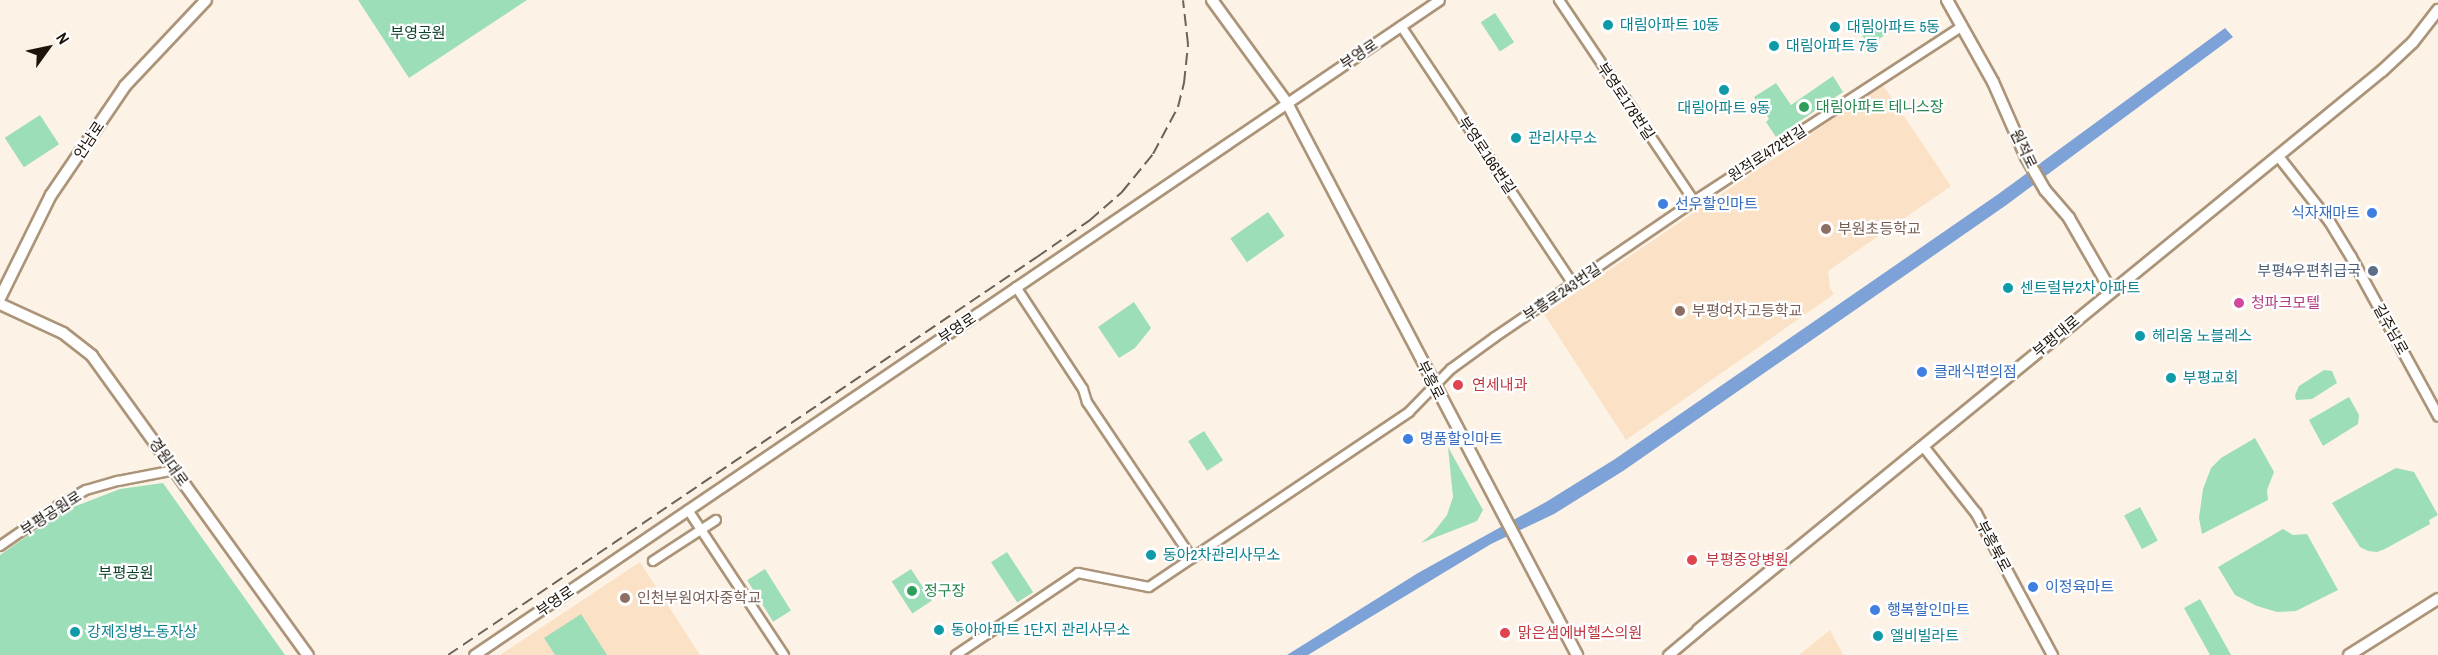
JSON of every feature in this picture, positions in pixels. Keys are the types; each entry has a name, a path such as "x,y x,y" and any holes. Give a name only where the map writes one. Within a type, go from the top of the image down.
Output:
{"main road":[{"name":"안남로","path":"0,298 51,195 119,96 206,0"},
{"name":"부흥로","path":"1212,0 1287,103 1577,655"},
{"name":"원적로","path":"1947,0 1993,82 2026,157 2045,190 2069,218 2111,291"},
{"name":"부평대로","path":"1698,630 2382,71 2436,17"},
{"name":"경원대로","path":"0,304 63,333 81,345 97,363 308,655"},
{"path":"2349,655 2438,599"}],"street":[{"name":"부영로","path":"474,655 1439,0"},
{"name":"부영로178번길","path":"1559,0 1694,201"},
{"name":"부영로166번길","path":"1401,26 1573,284"},
{"name":"원적로472번길","path":"1694,201 1961,27"},
{"name":"길주남로","path":"2278,156 2329,221 2438,416"},
{"name":"부흥로243번길","path":"956,655 1078,573 1149,587 1409,412 1435,388 1451,369 1694,201"},
{"path":"1016,287 1083,389 1087,402 1192,558"},
{"name":"부흥북로","path":"1923,446 1976,513 2052,655"},
{"name":"부평공원로","path":"0,546 58,506 86,490 118,481 176,470"},
{"path":"688,510 784,655"},
{"path":"653,561 716,520"},
{"name":"부평대로","path":"1668,655 1698,630"}],"shaded area":[{"name":"부평여자고등학교","path":"1883,85 1951,186 1828,271 1830,288 1834,294 1626,440 1544,314"},
{"name":"인천부원여자중학교","path":"640,562 700,655 500,655"},
{"path":"1830,630 1843,655 1799,655"}],"green space":[{"name":"부영공원","path":"358,0 527,0 409,78"},
{"path":"1495,13 1514,42 1500,52 1481,22"},
{"path":"1872,16 1885,35 1869,46 1856,27"},
{"name":"대림아파트 테니스장","path":"1833,76 1843,92 1776,137 1766,122 1769,119 1754,97 1776,83 1791,105"},
{"path":"40,115 59,144 24,167 5,138"},
{"path":"1268,212 1285,236 1247,262 1230,238"},
{"path":"1134,302 1151,328 1135,348 1119,358 1098,327"},
{"path":"2324,370 2332,371 2337,383 2312,399 2296,400 2295,395 2299,386"},
{"path":"2349,397 2359,415 2358,424 2323,446 2309,420"},
{"path":"1204,431 1223,460 1207,471 1188,441"},
{"path":"2255,438 2274,472 2267,490 2268,500 2202,534 2199,518 2203,489 2211,468 2221,458"},
{"path":"1448,447 1483,510 1477,521 1421,543 1433,533 1447,515 1453,497"},
{"path":"2396,468 2414,472 2438,515 2429,520 2430,524 2385,549 2377,552 2368,551 2360,547 2332,503"},
{"name":"부평공원","path":"163,483 285,655 0,655 0,555 63,511 120,489"},
{"path":"2140,507 2158,541 2142,549 2124,515"},
{"path":"2283,529 2293,535 2307,534 2338,590 2296,611 2277,612 2257,606 2235,595 2218,567"},
{"path":"1007,552 1033,592 1017,603 991,562"},
{"path":"765,569 791,611 773,622 747,580"},
{"name":"정구장","path":"911,569 932,601 912,613 892,582"},
{"path":"2200,599 2231,655 2210,655 2184,608"},
{"path":"581,614 607,655 555,655 544,638"}],"water":[{"path":"2225,28 2233,37 2005,206 1623,471 1554,514 1491,544 1308,655 1287,655 1418,573 1546,502 1615,459 1997,195"}],"railway":[{"path":"448,655 1037,257 1090,220 1122,192 1153,154 1178,107 1184,83 1188,44 1183,0"}],"place":[{"name":"대림아파트 10동","path":"1608,25"},
{"name":"대림아파트 5동","path":"1835,27"},
{"name":"대림아파트 7동","path":"1774,46"},
{"name":"대림아파트 9동","path":"1724,90"},
{"name":"대림아파트 테니스장","path":"1804,107"},
{"name":"관리사무소","path":"1516,138"},
{"name":"선우할인마트","path":"1663,204"},
{"name":"식자재마트","path":"2372,213"},
{"name":"부원초등학교","path":"1826,229"},
{"name":"부평4우편취급국","path":"2373,271"},
{"name":"센트럴뷰2차 아파트","path":"2008,288"},
{"name":"청파크모텔","path":"2239,303"},
{"name":"부평여자고등학교","path":"1680,311"},
{"name":"헤리움 노블레스","path":"2140,336"},
{"name":"클래식편의점","path":"1922,372"},
{"name":"부평교회","path":"2171,378"},
{"name":"연세내과","path":"1458,385"},
{"name":"명품할인마트","path":"1408,439"},
{"name":"동아2차관리사무소","path":"1151,555"},
{"name":"부평중앙병원","path":"1692,560"},
{"name":"이정육마트","path":"2033,587"},
{"name":"정구장","path":"912,591"},
{"name":"인천부원여자중학교","path":"625,598"},
{"name":"행복할인마트","path":"1875,610"},
{"name":"동아아파트 1단지 관리사무소","path":"939,630"},
{"name":"강제징병노동자상","path":"75,632"},
{"name":"맑은샘에버헬스의원","path":"1505,633"},
{"name":"엘비빌라트","path":"1878,636"}]}
